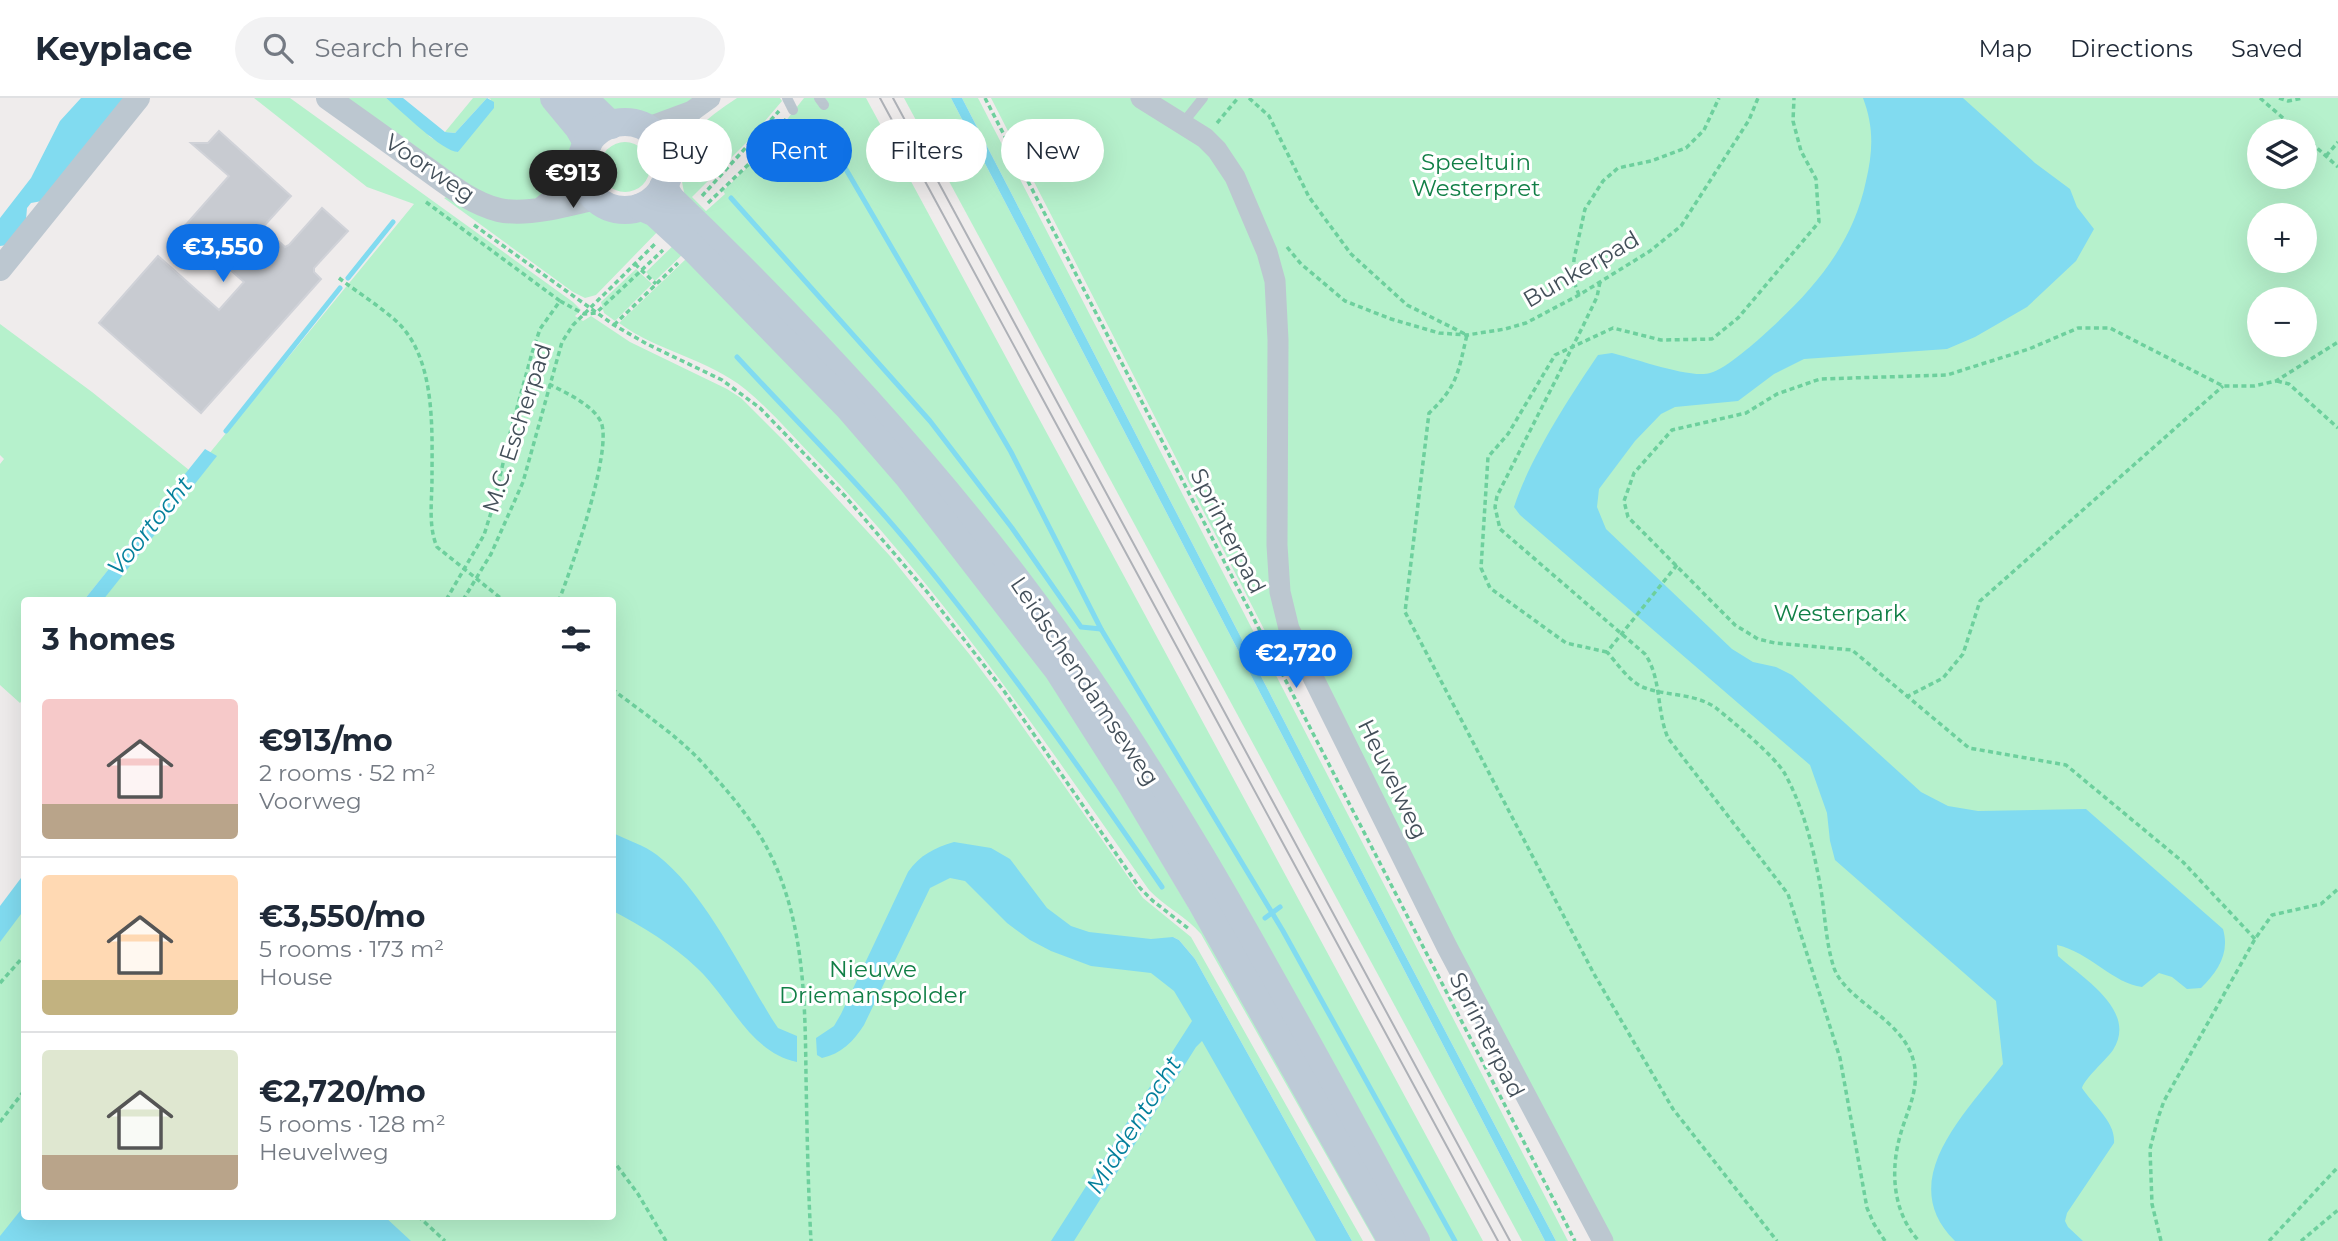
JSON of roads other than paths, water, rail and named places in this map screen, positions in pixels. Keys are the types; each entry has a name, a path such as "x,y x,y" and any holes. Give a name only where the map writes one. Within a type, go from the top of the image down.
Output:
{"main road":[{"path":"554,98 578,127 587,144"},
{"path":"583,98 611,125"},
{"path":"637,125 629,122 611,125 597,132 587,144 582,159 589,186 606,206 620,210 641,207 650,202 665,182"},
{"name":"Leidschendamseweg","path":"663,187 671,199 804,330 907,444 1023,588 1125,734 1201,858 1416,1241"},
{"name":"Leidschendamseweg","path":"641,207 656,213 693,248 850,409 907,475 1058,670 1200,900 1392,1241"}],"street":[{"path":"0,269 138,98"},
{"name":"Voorweg","path":"328,98 444,180 484,204 501,210 541,208 570,187 589,186"},
{"path":"670,119 692,111 710,98"},
{"name":"Heuvelweg","path":"1141,98 1188,118 1217,150 1235,177 1267,252 1275,281 1278,340 1277,545 1280,592 1290,629 1447,947 1603,1241"},
{"path":"686,119 692,111"}],"lane":[{"path":"1188,118 1203,98"}],"water":[{"path":"81,98 124,98 42,201 31,203 27,208 26,220 7,245 0,246 0,218 31,178 60,121"},
{"path":"386,98 403,98 445,132 455,133 487,98 494,102 494,108 458,152 432,138"},
{"path":"951,98 962,98 973,119 962,119"},
{"path":"1863,98 1963,98 2035,163 2070,189 2077,207 2094,229 2076,261 2027,307 1975,337 1947,349 1804,359 1774,374 1738,401 1675,407 1661,414 1635,441 1599,489 1597,507 1606,529 1732,649 1753,662 1776,667 1792,675 1921,792 1948,806 1978,811 2086,809 2223,929 2224,954 2213,975 2201,988 2187,989 2172,977 2159,973 2142,987 2132,985 2080,954 2057,945 2058,956 2104,997 2118,1022 2119,1036 2113,1050 2082,1088 2108,1121 2114,1135 2114,1143 2067,1213 2065,1221 2068,1227 2083,1241 1955,1241 1938,1218 1931,1195 1933,1172 1955,1126 2003,1064 1996,1001 1835,860 1827,813 1810,765 1514,507 1540,449 1598,355 1612,353 1676,371 1710,373 1733,360 1803,297 1842,244 1860,203 1870,159 1871,139"},
{"path":"987,146 1001,173 1001,182 1005,182 1556,1241 1545,1241 987,167"},
{"name":"Voortocht","path":"205,449 217,456 105,597 86,597"},
{"path":"616,834 657,855 690,888 720,931 778,1028 797,1036 797,1062 766,1048 697,968 678,951 616,913"},
{"name":"Middentocht","path":"954,842 991,848 1010,859 1047,908 1071,926 1089,932 1151,939 1173,937 1179,940 1195,959 1352,1241 1316,1241 1202,1041 1074,1241 1051,1241 1192,1021 1174,991 1151,973 1091,966 1051,951 1007,923 965,881 950,878 930,888 860,1031 835,1053 822,1058 817,1055 816,1038 834,1026 841,1014 908,872 928,853"},
{"path":"21,878 21,914 0,942 0,906"},
{"path":"21,1210 21,1220 388,1220 411,1241 0,1241 0,1236"}],"waterway":[{"path":"852,180 1011,452 1101,629 1283,931 1455,1241"},
{"path":"731,198 930,421 1012,528 1081,627 1101,629"},
{"path":"348,278 393,222"},
{"path":"226,431 340,288"},
{"path":"737,357 871,500 946,590 1041,715 1162,887"},
{"path":"1265,918 1280,907"}],"tram line":[{"path":"880,98 1498,1241"},
{"path":"893,98 1510,1241"}],"park label":[{"name":"Speeltuin Westerpret","path":"1476,175"},
{"name":"Westerpark","path":"1840,613"},
{"name":"Nieuwe Driemanspolder","path":"873,982"}]}
